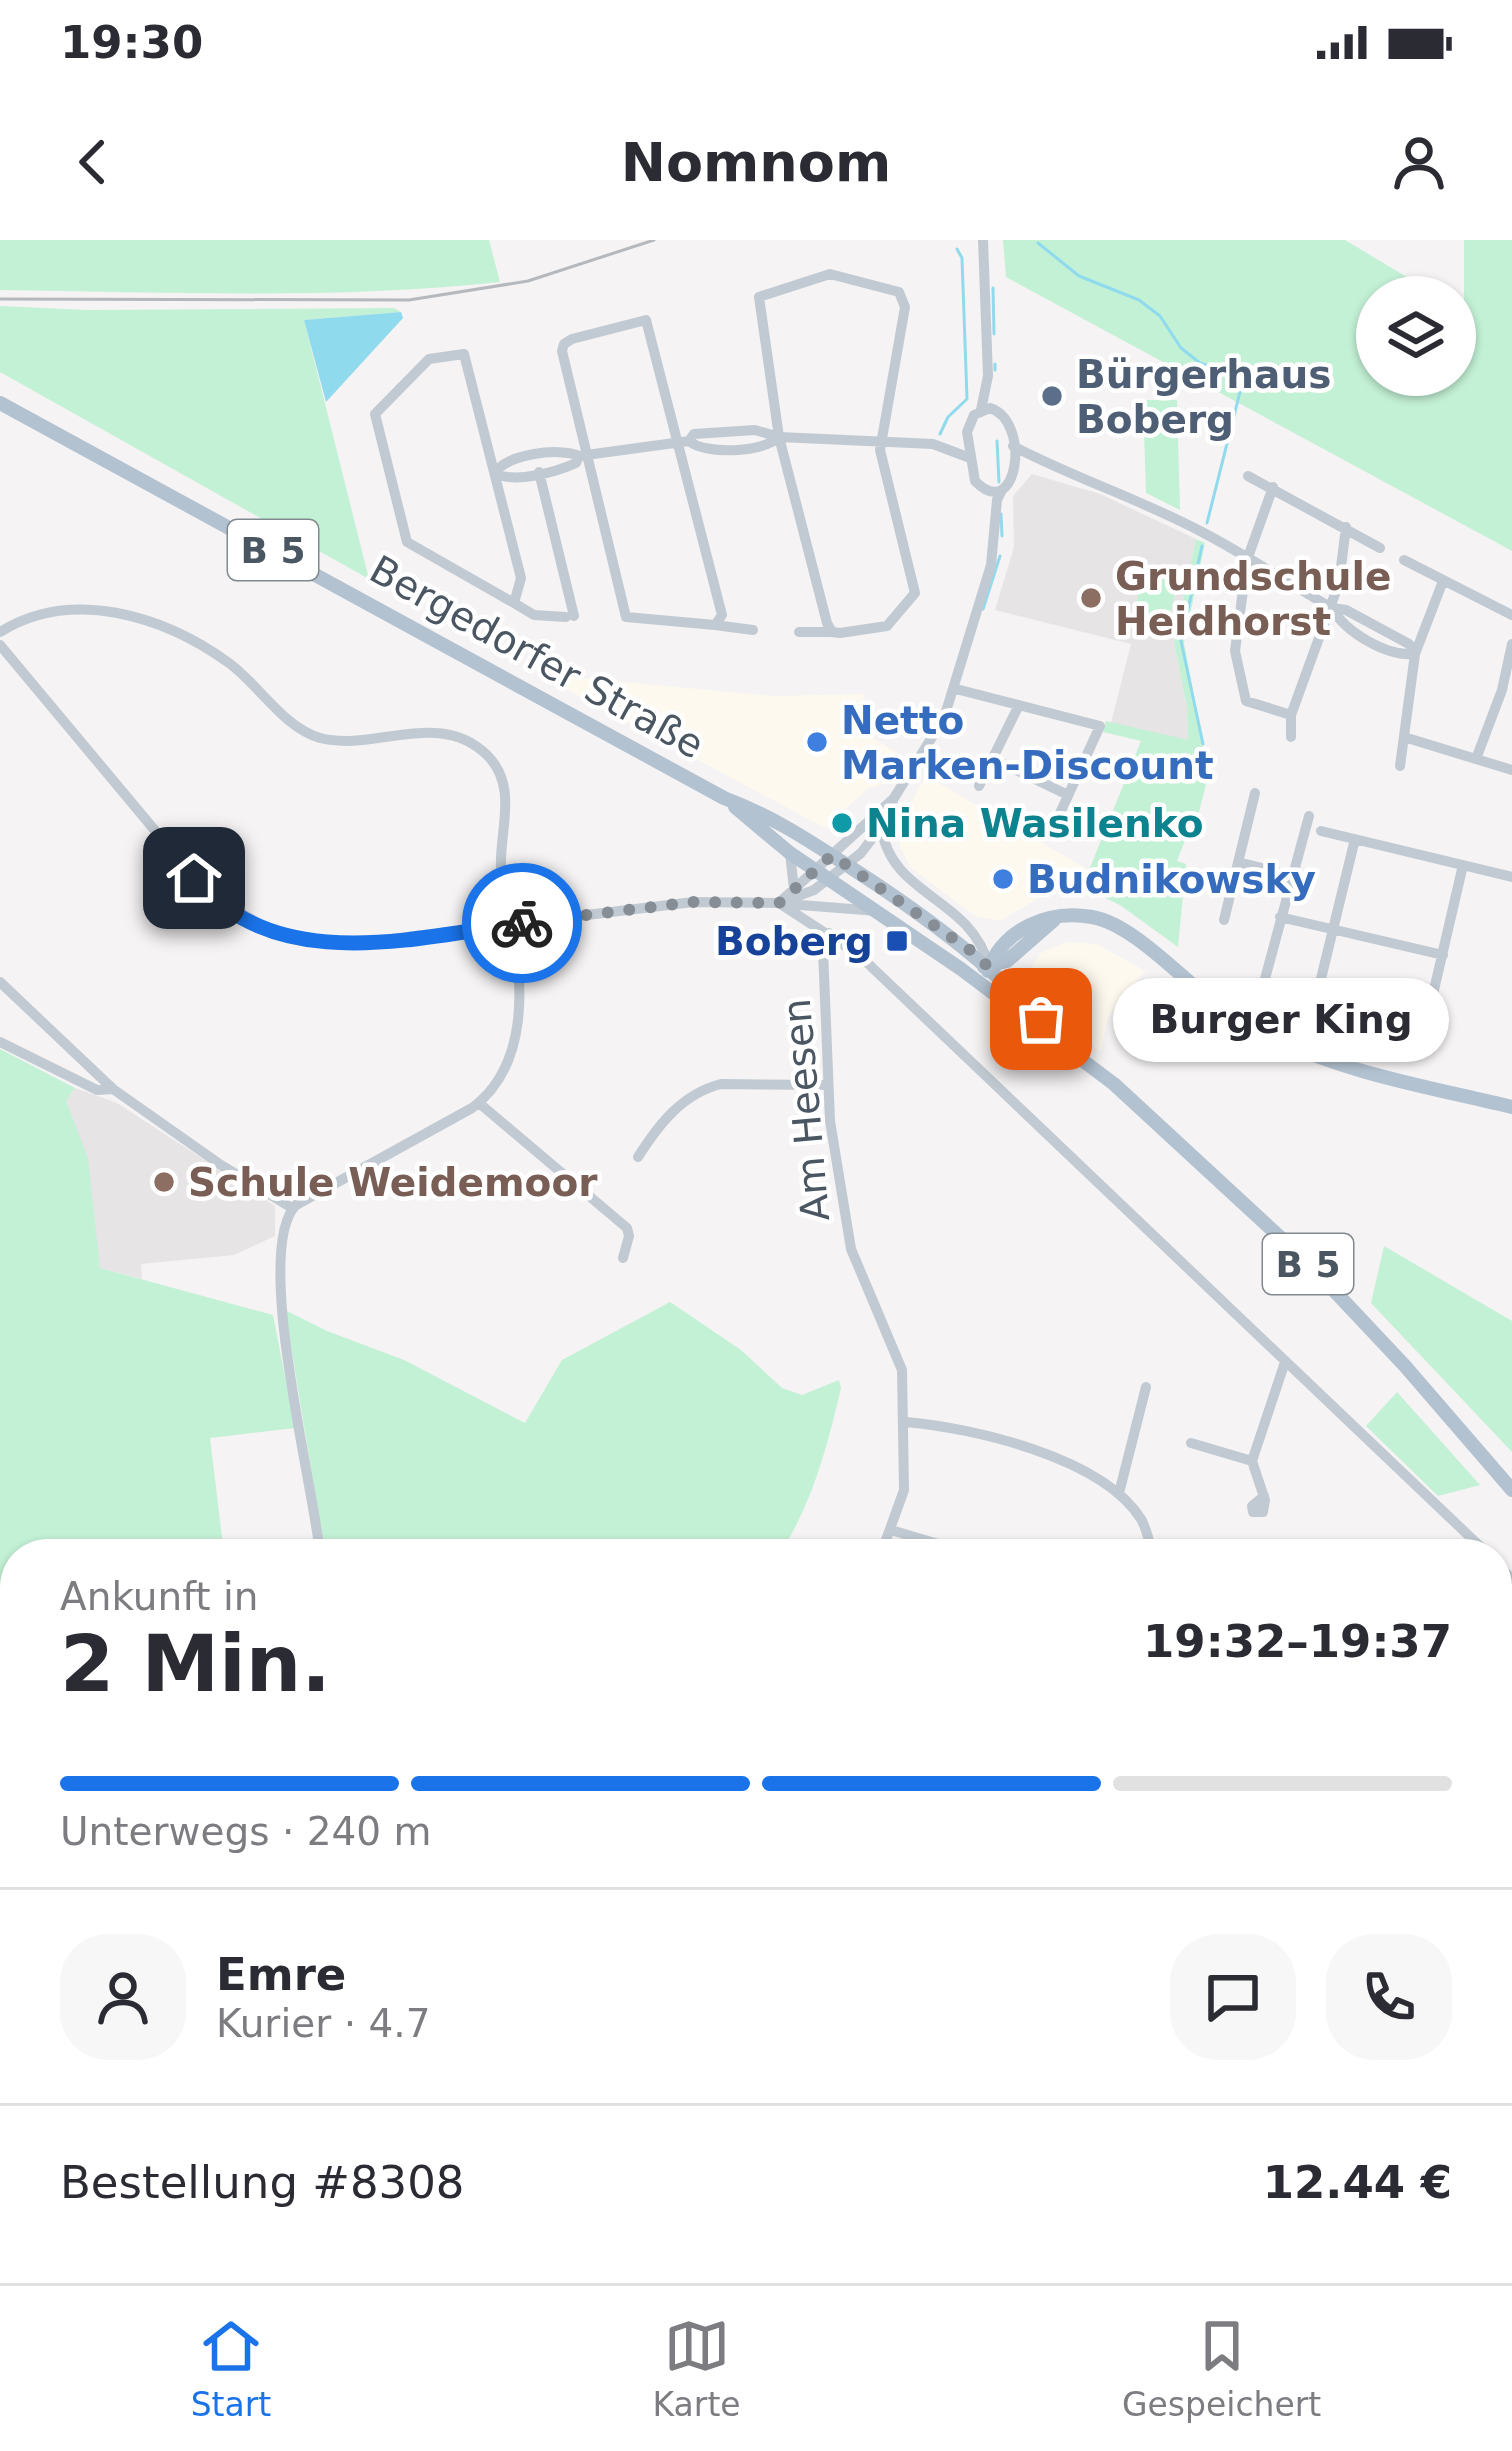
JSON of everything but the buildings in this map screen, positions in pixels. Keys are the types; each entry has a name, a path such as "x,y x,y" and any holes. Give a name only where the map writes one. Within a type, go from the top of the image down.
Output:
{"main road":[{"name":"Bergedorfer Straße","path":"0,403 724,798 775,817 920,912 988,966 1058,1038 1258,1214 1405,1366 1512,1490"},
{"name":"Bergedorfer Straße","path":"724,798 790,853 1058,1038"},
{"path":"961,969 1006,961 1066,915 1113,923 1248,1024 1325,1060 1512,1107"},
{"path":"987,988 988,966"}],"street":[{"path":"983,240 988,376 982,410 970,420 968,435 973,476 995,524"},
{"path":"799,632 832,632 887,626 915,593 881,440 905,307 899,292 830,274 759,297 779,437 832,632"},
{"path":"715,625 722,615 684,441 649,323 639,320 564,344 583,455 626,617 752,630"},
{"path":"514,604 520,578 464,354 429,359 375,414 407,542 514,604 533,615 570,616 539,472"},
{"path":"988,376 999,411 1010,422 1015,472"},
{"path":"982,410 999,411"},
{"path":"495,473 504,462 563,451 583,455 684,441 694,434 755,430 779,437 933,444 970,458"},
{"path":"933,444 968,435"},
{"path":"1013,446 1181,522 1332,608 1340,624 1400,656 1415,654"},
{"path":"495,473 506,479 565,468 583,455"},
{"path":"779,903 794,889 847,864 881,827 956,689 991,565 997,500 1015,472 1029,464 1045,464"},
{"path":"1248,476 1380,548"},
{"path":"1273,487 1247,560 1235,651 1246,701 1291,715"},
{"path":"982,488 1002,490"},
{"path":"1291,737 1291,715 1340,583 1346,526"},
{"path":"1404,560 1512,615"},
{"path":"1400,766 1415,654 1443,581"},
{"path":"0,632 52,609 126,615 175,632 229,663 299,728 316,737 353,740 416,731 446,735 476,748 500,772 506,794 501,869 513,924 519,1008 517,1032 503,1075 479,1103 292,1208 282,1226 279,1312 317,1539"},
{"path":"1476,759 1502,690 1512,644"},
{"path":"0,645 208,894 255,924 296,939 350,944 693,902 878,911"},
{"path":"956,689 1100,726 1054,824"},
{"path":"979,786 1019,705"},
{"path":"1404,737 1512,770"},
{"path":"993,759 1068,795"},
{"path":"1224,920 1255,793"},
{"path":"779,903 814,890 832,855 894,798"},
{"path":"1248,1024 1256,1012 1309,816"},
{"path":"881,827 885,845 900,870 965,920 982,943 988,966"},
{"path":"1321,831 1512,878"},
{"path":"1318,991 1354,839"},
{"path":"790,853 794,889"},
{"path":"1238,862 1293,876"},
{"path":"1427,1020 1462,866"},
{"path":"779,903 859,955 1472,1539"},
{"path":"1280,917 1443,955"},
{"name":"Am Heesen","path":"829,933 824,950 827,1085 851,1249 899,1360 906,1422 904,1490 887,1539"},
{"path":"0,982 112,1089 292,1208"},
{"path":"0,1042 72,1080 97,1090 112,1089"},
{"path":"638,1156 670,1114 704,1088 827,1085"},
{"path":"479,1103 627,1228 622,1258"},
{"path":"1264,1496 1252,1461 1285,1362"},
{"path":"1119,1493 1146,1387"},
{"path":"906,1422 1006,1440 1047,1455 1119,1493 1143,1521 1148,1539"},
{"path":"1190,1443 1252,1461"},
{"path":"891,1530 921,1539"}],"shaded area":[{"name":"Grundschule Heidhorst","path":"1032,474 1100,494 1196,539 1174,642 1187,708 1188,741 1111,723 1131,644 995,610 1014,547 1013,496"},
{"path":"538,674 773,696 864,694 863,713 874,739 908,759 886,783 867,789 825,828"},
{"path":"926,776 1089,870 1097,894 1044,895 1000,921 975,916 910,867 899,844 897,827"},
{"path":"1067,942 1097,944 1145,971 1108,1017 1100,1052 1027,988 1026,976 1040,953"},
{"name":"Schule Weidemoor","path":"75,1088 117,1103 275,1206 275,1236 234,1255 141,1264 142,1279 100,1268 66,1101"}],"green space":[{"path":"0,240 489,240 500,282 313,293 0,290"},
{"path":"1003,240 1345,240 1405,276 1356,276 1356,396 1476,396 1476,276 1464,276 1464,240 1512,240 1512,551 1006,277"},
{"path":"0,306 394,308 401,312 304,320 369,579 0,372"},
{"path":"1143,400 1177,400 1180,510 1146,493"},
{"path":"1196,539 1205,543 1184,643 1203,744 1200,753 1213,756 1195,828 1188,833 1177,861 1186,864 1178,947 1097,894 1089,870 1141,741 1103,732 1106,721 1188,740 1174,642"},
{"path":"1144,567 1179,575 1166,631 1132,623"},
{"path":"0,1049 75,1088 66,1101 88,1158 100,1268 273,1315 295,1428 210,1438 222,1539 0,1539"},
{"path":"1384,1246 1512,1321 1512,1452 1371,1303"},
{"path":"670,1302 741,1350 782,1388 802,1395 839,1380 841,1388 818,1474 788,1539 323,1539 285,1310 404,1360 525,1423 562,1360"},
{"path":"1397,1392 1480,1485 1438,1496 1366,1426"}],"water":[{"path":"401,312 403,318 326,402 304,320"}],"waterway":[{"path":"1038,243 1079,276 1139,300 1160,316 1181,348 1200,363 1228,372 1241,388 1207,523"},
{"path":"940,434 948,417 967,399 962,258 957,249"},
{"path":"993,288 994,334"},
{"path":"995,364 995,370"},
{"path":"997,441 999,482"},
{"path":"1001,514 1002,536"},
{"path":"1202,546 1181,641 1203,744"},
{"path":"983,609 1000,556"}],"railway":[{"path":"0,299 409,300 528,281 654,240"}],"way so far":[{"path":"522,923 716,900 779,903 832,855 973,952 1041,1019"}],"place":[{"name":"Bürgerhaus Boberg","path":"1052,396"},
{"name":"Grundschule Heidhorst","path":"1091,598"},
{"name":"Netto Marken-Discount","path":"817,742"},
{"name":"Nina Wasilenko","path":"842,823"},
{"name":"Budnikowsky","path":"1003,879"},
{"name":"Boberg","path":"897,941"},
{"name":"Burger King","path":"1041,1019"},
{"name":"Schule Weidemoor","path":"164,1182"}],"route":[{"path":"194,878 208,894 258,926 329,944 522,923"}]}
